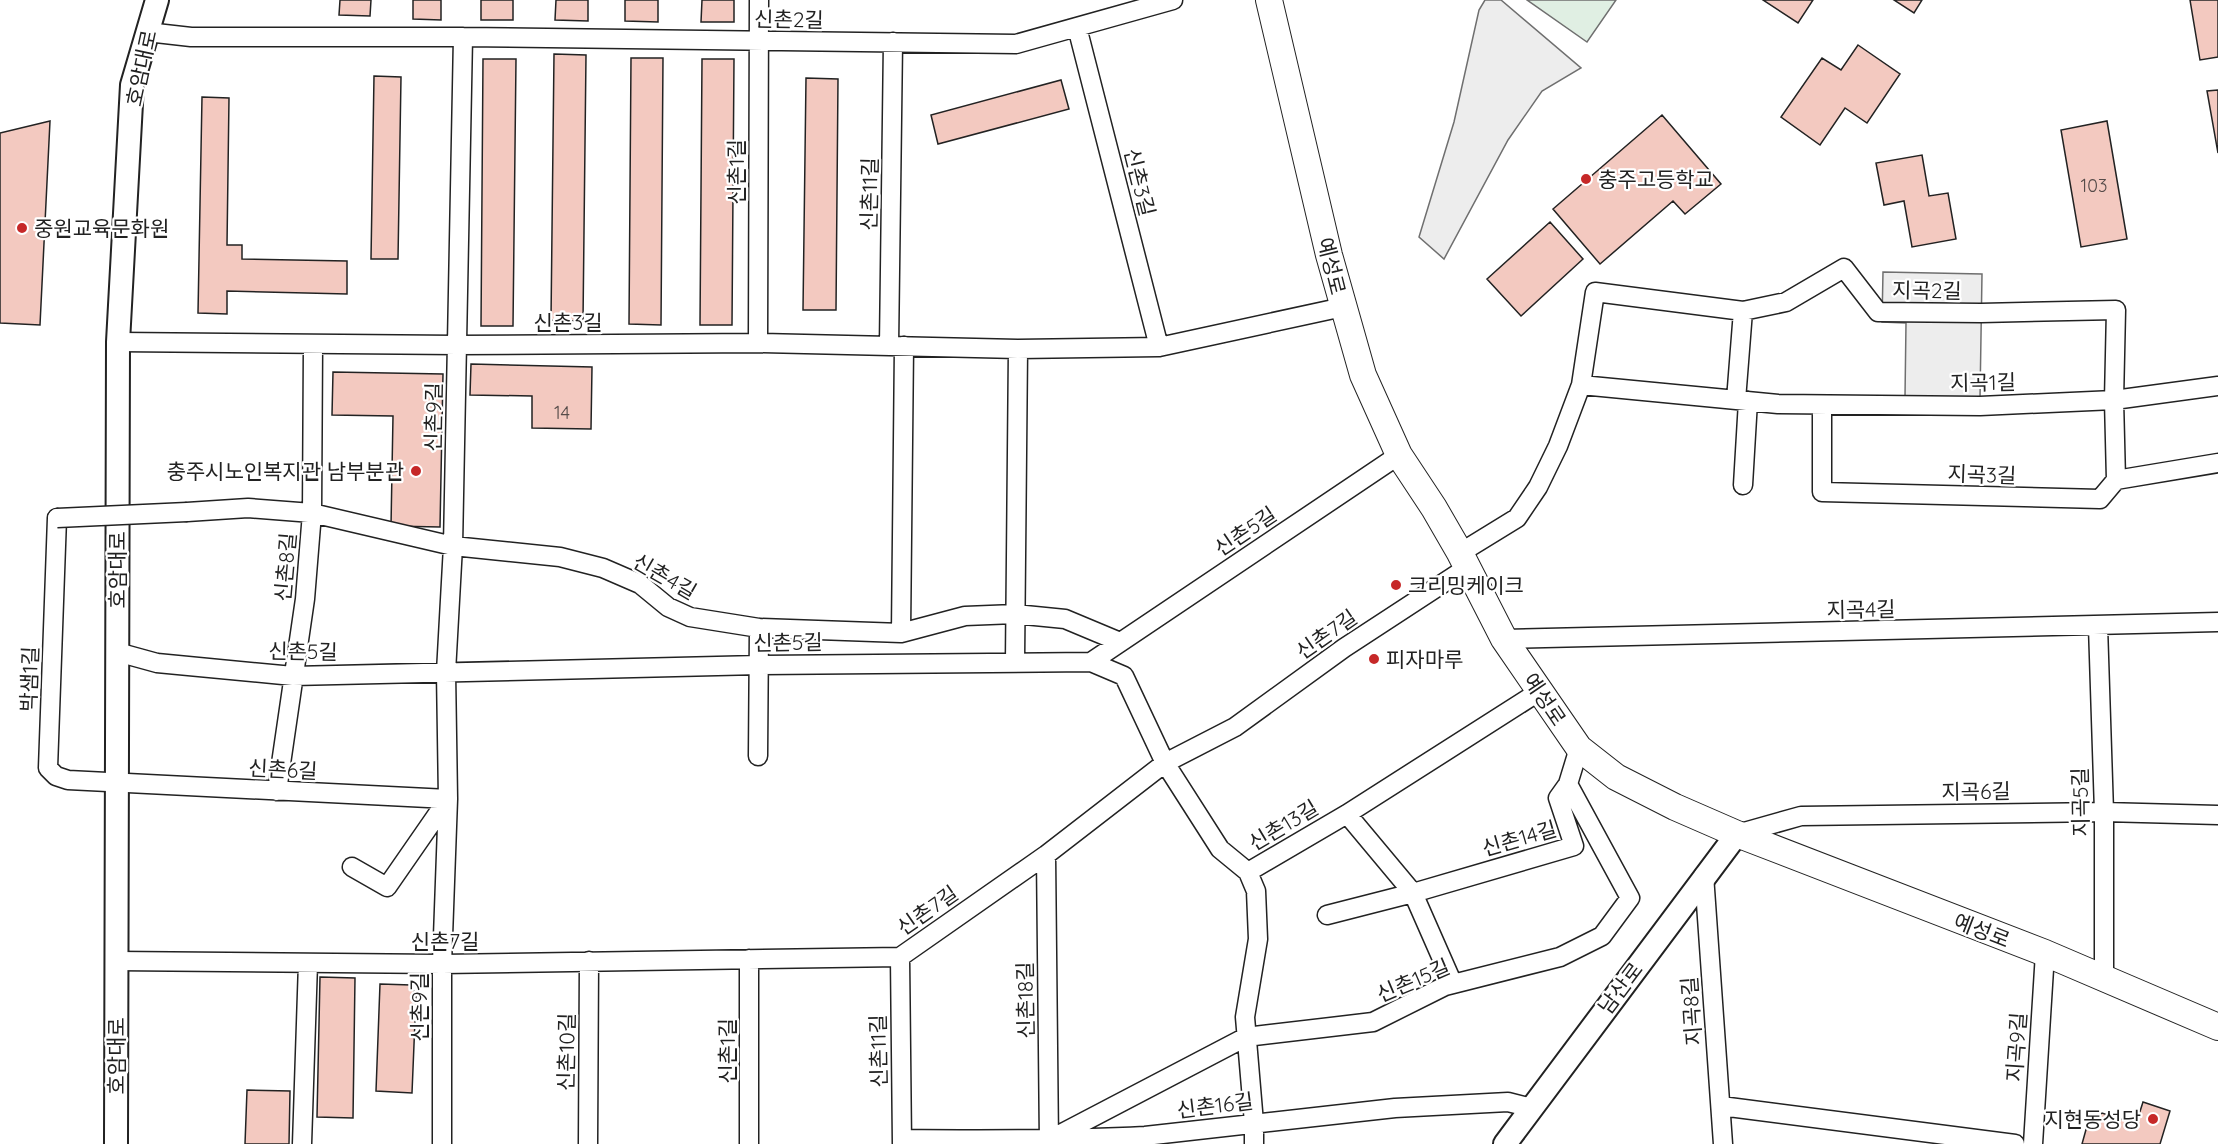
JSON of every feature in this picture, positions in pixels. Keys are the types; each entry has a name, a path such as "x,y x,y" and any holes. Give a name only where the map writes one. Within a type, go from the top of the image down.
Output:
{"main road":[{"name":"예성로","path":"1269,0 1343,307 1363,375 1399,455 1434,507 1504,639 1579,748 1616,777 1675,807 1737,834 2045,953 2218,1027"}],"street":[{"name":"호암대로","path":"116,1144 118,342 132,85 157,0"},
{"name":"신촌1길","path":"758,344 759,0"},
{"name":"신촌2길","path":"147,32 191,37 463,37 1016,44 1077,27 1130,6 1173,0"},
{"name":"신촌3길","path":"1077,27 1159,347"},
{"name":"신촌9길","path":"442,1144 442,964 448,799 446,672 453,546 463,37"},
{"name":"신촌11길","path":"893,42 901,633"},
{"name":"지곡2길","path":"1581,385 1595,292 1743,311 1786,302 1844,268 1878,312 1981,313 2116,310 2114,400"},
{"name":"신촌3길","path":"118,342 313,345 758,344 1018,349 1159,347 1343,307"},
{"path":"1743,311 1743,485"},
{"name":"신촌8길","path":"277,791 305,599 312,513 313,345"},
{"path":"1015,661 1018,349"},
{"name":"지곡1길","path":"1581,385 1742,401 1822,405 1980,406 2114,400 2218,386"},
{"path":"1464,560 1517,518 1538,487 1558,446 1581,385"},
{"path":"2114,400 2116,480 2218,464"},
{"name":"지곡3길","path":"1822,405 1821,492 2100,499 2116,480"},
{"name":"신촌5길","path":"117,652 157,663 293,676 759,665 1091,662 1399,455"},
{"name":"신촌4길","path":"57,518 248,508 312,513 453,546 560,557 603,568 640,584 668,607 690,617 759,628 901,633 965,616 1015,614 1065,619 1120,642"},
{"name":"박샘1길","path":"57,518 48,768 56,776 68,780 117,783"},
{"name":"신촌7길","path":"115,961 442,964 900,957 1046,855 1166,763 1235,727 1464,560"},
{"name":"지곡4길","path":"1504,639 2218,622"},
{"name":"지곡5길","path":"2098,626 2104,812 2104,978"},
{"path":"758,756 759,628"},
{"name":"신촌13길","path":"1091,662 1124,676 1166,763 1220,849 1248,872 1347,814 1540,692"},
{"path":"1568,784 1579,748"},
{"name":"신촌6길","path":"117,783 448,799"},
{"name":"신촌14길","path":"1327,915 1413,893 1574,846 1558,798 1568,784"},
{"name":"신촌15길","path":"1049,1143 1246,1037 1372,1022 1445,986 1560,957 1602,936 1630,898 1568,784"},
{"path":"352,867 387,887 448,799"},
{"name":"지곡6길","path":"1737,834 1801,816 2104,812 2218,815"},
{"path":"1347,814 1413,893 1453,984"},
{"name":"남산로","path":"1505,1144 1704,875 1737,834"},
{"name":"신촌18길","path":"1046,855 1049,1143"},
{"path":"1248,872 1256,891 1258,939 1245,1017 1254,1144"},
{"name":"지곡8길","path":"1704,875 1723,1144"},
{"name":"지곡9길","path":"2033,1144 2045,953"},
{"name":"신촌11길","path":"900,957 902,1141"},
{"name":"신촌1길","path":"749,959 749,1144"},
{"name":"신촌10길","path":"588,1144 590,961"},
{"path":"302,1144 308,963"},
{"name":"신촌16길","path":"902,1141 1049,1143 1145,1136 1406,1107 1508,1102 1532,1108"},
{"path":"1721,1106 2015,1144"}],"green space":[{"path":"1527,0 1616,0 1587,42"}],"shaded area":[{"path":"1485,0 1501,0 1581,68 1542,91 1508,140 1444,259 1419,237 1454,122 1479,10"},
{"path":"1883,272 1982,274 1980,398 1905,397 1906,323 1882,322"}],"building":[{"path":"340,0 371,0 370,16 339,15"},
{"path":"413,0 441,0 441,20 413,19"},
{"path":"481,0 513,0 513,20 481,20"},
{"path":"556,0 588,0 588,21 555,20"},
{"path":"625,0 658,0 658,22 625,21"},
{"path":"702,0 734,0 734,22 701,22"},
{"path":"1763,0 1813,0 1798,23"},
{"path":"1894,0 1922,0 1914,13"},
{"path":"2190,0 2218,0 2218,57 2200,60"},
{"path":"1858,45 1900,74 1867,123 1845,108 1820,145 1781,117 1822,58 1841,70"},
{"path":"554,54 586,55 583,321 551,320"},
{"path":"631,58 663,58 661,325 629,324"},
{"path":"483,59 516,59 513,326 481,326"},
{"path":"702,59 734,59 732,325 700,325"},
{"path":"374,76 401,77 398,259 371,259"},
{"path":"806,78 838,79 836,310 803,310"},
{"path":"1061,80 1069,109 938,144 931,115"},
{"path":"2218,90 2218,153 2207,91"},
{"path":"202,97 229,98 227,245 242,245 242,259 347,261 347,294 227,291 227,314 198,313"},
{"path":"1662,115 1721,184 1685,214 1673,201 1600,264 1553,209"},
{"name":"중원교육문화원","path":"50,121 40,325 0,323 0,133"},
{"path":"2107,121 2127,239 2081,247 2061,130"},
{"path":"1922,155 1929,196 1948,193 1956,239 1912,247 1904,201 1884,205 1876,163"},
{"path":"1550,222 1583,259 1521,316 1487,279"},
{"path":"471,364 592,367 591,429 532,428 532,396 470,395"},
{"name":"충주시노인복지관 남부분관","path":"333,372 443,374 440,527 391,526 393,416 332,415"},
{"path":"320,977 355,978 353,1118 317,1117"},
{"path":"380,984 411,985 416,996 412,1093 376,1091"},
{"path":"247,1090 290,1091 289,1144 245,1144"},
{"name":"지현동성당","path":"2143,1102 2170,1111 2160,1144 2082,1144 2087,1126 2102,1113 2136,1124"}],"place":[{"name":"충주고등학교","path":"1586,179"},
{"name":"중원교육문화원","path":"22,228"},
{"name":"충주시노인복지관 남부분관","path":"416,471"},
{"name":"크리밍케이크","path":"1396,585"},
{"name":"피자마루","path":"1374,659"},
{"name":"지현동성당","path":"2153,1119"}]}
